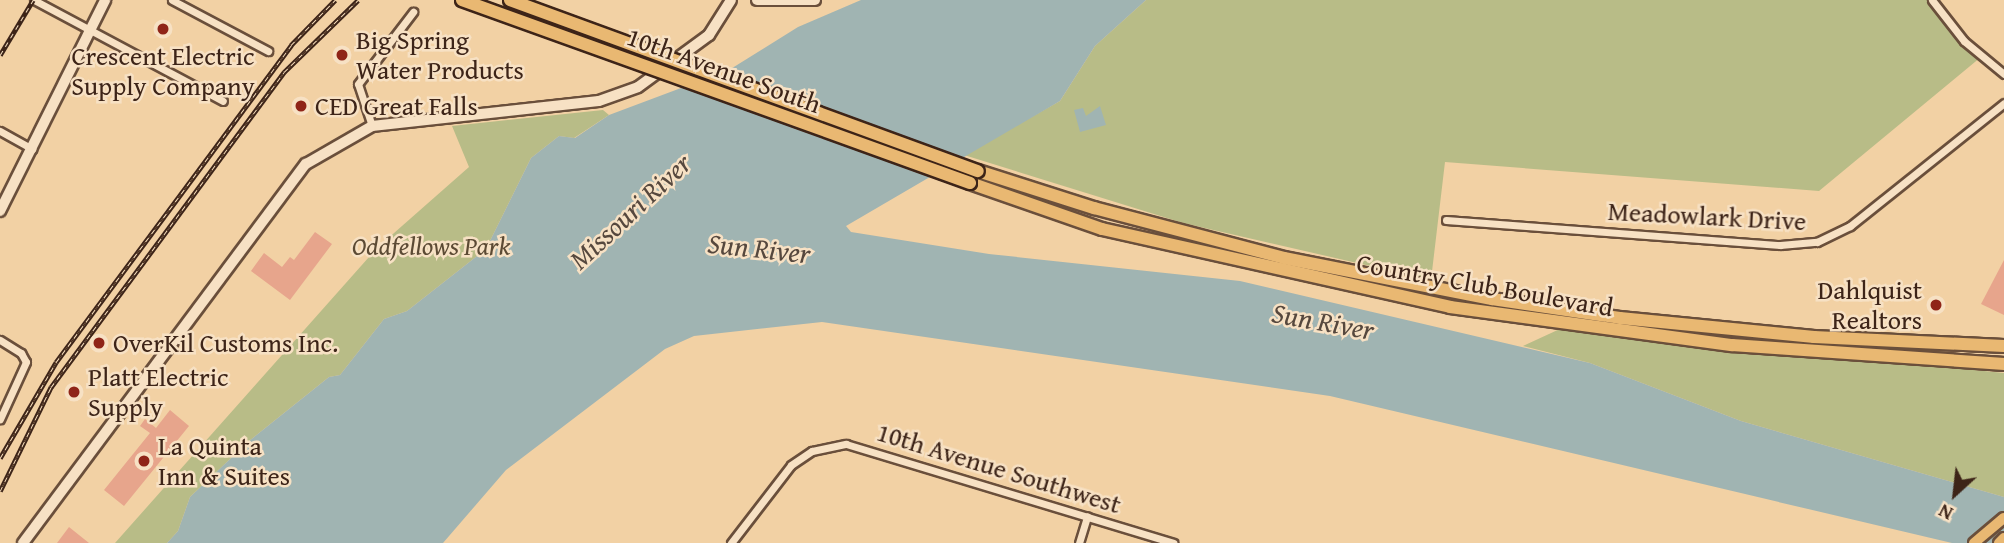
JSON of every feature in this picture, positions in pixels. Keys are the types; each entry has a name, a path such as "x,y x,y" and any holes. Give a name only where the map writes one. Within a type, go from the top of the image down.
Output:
{"highway":[{"name":"10th Avenue South","path":"461,0 971,183"},
{"name":"10th Avenue South","path":"510,0 978,171"},
{"name":"Country Club Boulevard","path":"978,171 1271,255 1492,299 1620,318 1814,337 2004,346"},
{"name":"Country Club Boulevard","path":"971,183 1116,232 1450,307 1732,345 2004,364"}],"main road":[{"path":"0,211 93,31 105,0"},
{"path":"23,543 306,164 372,126 599,101 638,87 709,35 731,0"},
{"path":"757,0 815,0"},
{"path":"1974,543 2004,518"},
{"path":"1998,543 2004,538"}],"street":[{"path":"34,0 223,101"},
{"path":"172,0 268,51"},
{"path":"1932,0 1964,41 2004,74"},
{"path":"372,126 358,84 413,12"},
{"name":"Meadowlark Drive","path":"1446,220 1780,245 1817,242 1850,226 2004,103"},
{"path":"0,131 32,149"},
{"path":"0,340 21,353 26,362 0,419"},
{"name":"10th Avenue Southwest","path":"731,543 791,465 812,452 854,445 1173,543"},
{"path":"1079,543 1087,516"}],"green space":[{"path":"1146,0 1932,0 1981,57 1819,191 1445,162 1431,280 1183,223 964,155 1060,101 1095,46"},
{"name":"Oddfellows Park","path":"603,110 609,115 574,138 559,136 531,158 486,249 407,311 384,319 340,375 329,377 249,441 190,497 178,531 167,543 115,543 377,248 469,167 452,126"},
{"path":"1562,328 2004,373 2004,497 1741,421 1590,363 1523,346"}],"water":[{"path":"861,0 1146,0 1095,46 1060,101 846,226 851,232 989,254 1240,281 1590,363 1741,421 2004,497 2004,543 1952,543 1330,396 822,322 694,336 665,349 506,470 443,543 167,543 178,531 190,497 249,441 329,377 340,375 384,319 407,311 486,249 531,158 559,136 575,138 609,115 729,70 798,27"},
{"path":"1100,106 1106,125 1080,132 1074,110 1083,108 1086,116"}],"building":[{"path":"315,232 332,244 290,300 251,271 264,253 282,267 290,257 294,260"},
{"path":"2004,260 2004,315 1981,304"},
{"name":"La Quinta Inn & Suites","path":"170,410 189,426 124,506 104,490 150,433 140,426 145,419 156,428"},
{"path":"69,527 89,543 57,543"}],"railway":[{"path":"0,55 33,0"},
{"path":"0,458 56,362 291,45 335,0"},
{"path":"0,491 51,387 284,72 358,0"}],"place":[{"name":"Crescent Electric Supply Company","path":"163,29"},
{"name":"Big Spring Water Products","path":"342,55"},
{"name":"CED Great Falls","path":"301,106"},
{"name":"Dahlquist Realtors","path":"1936,305"},
{"name":"OverKil Customs Inc.","path":"99,343"},
{"name":"Platt Electric Supply","path":"74,392"},
{"name":"La Quinta Inn & Suites","path":"144,461"}],"water label":[{"name":"Missouri River","path":"630,211"},
{"name":"Sun River","path":"759,248"},
{"name":"Sun River","path":"1323,321"}]}
